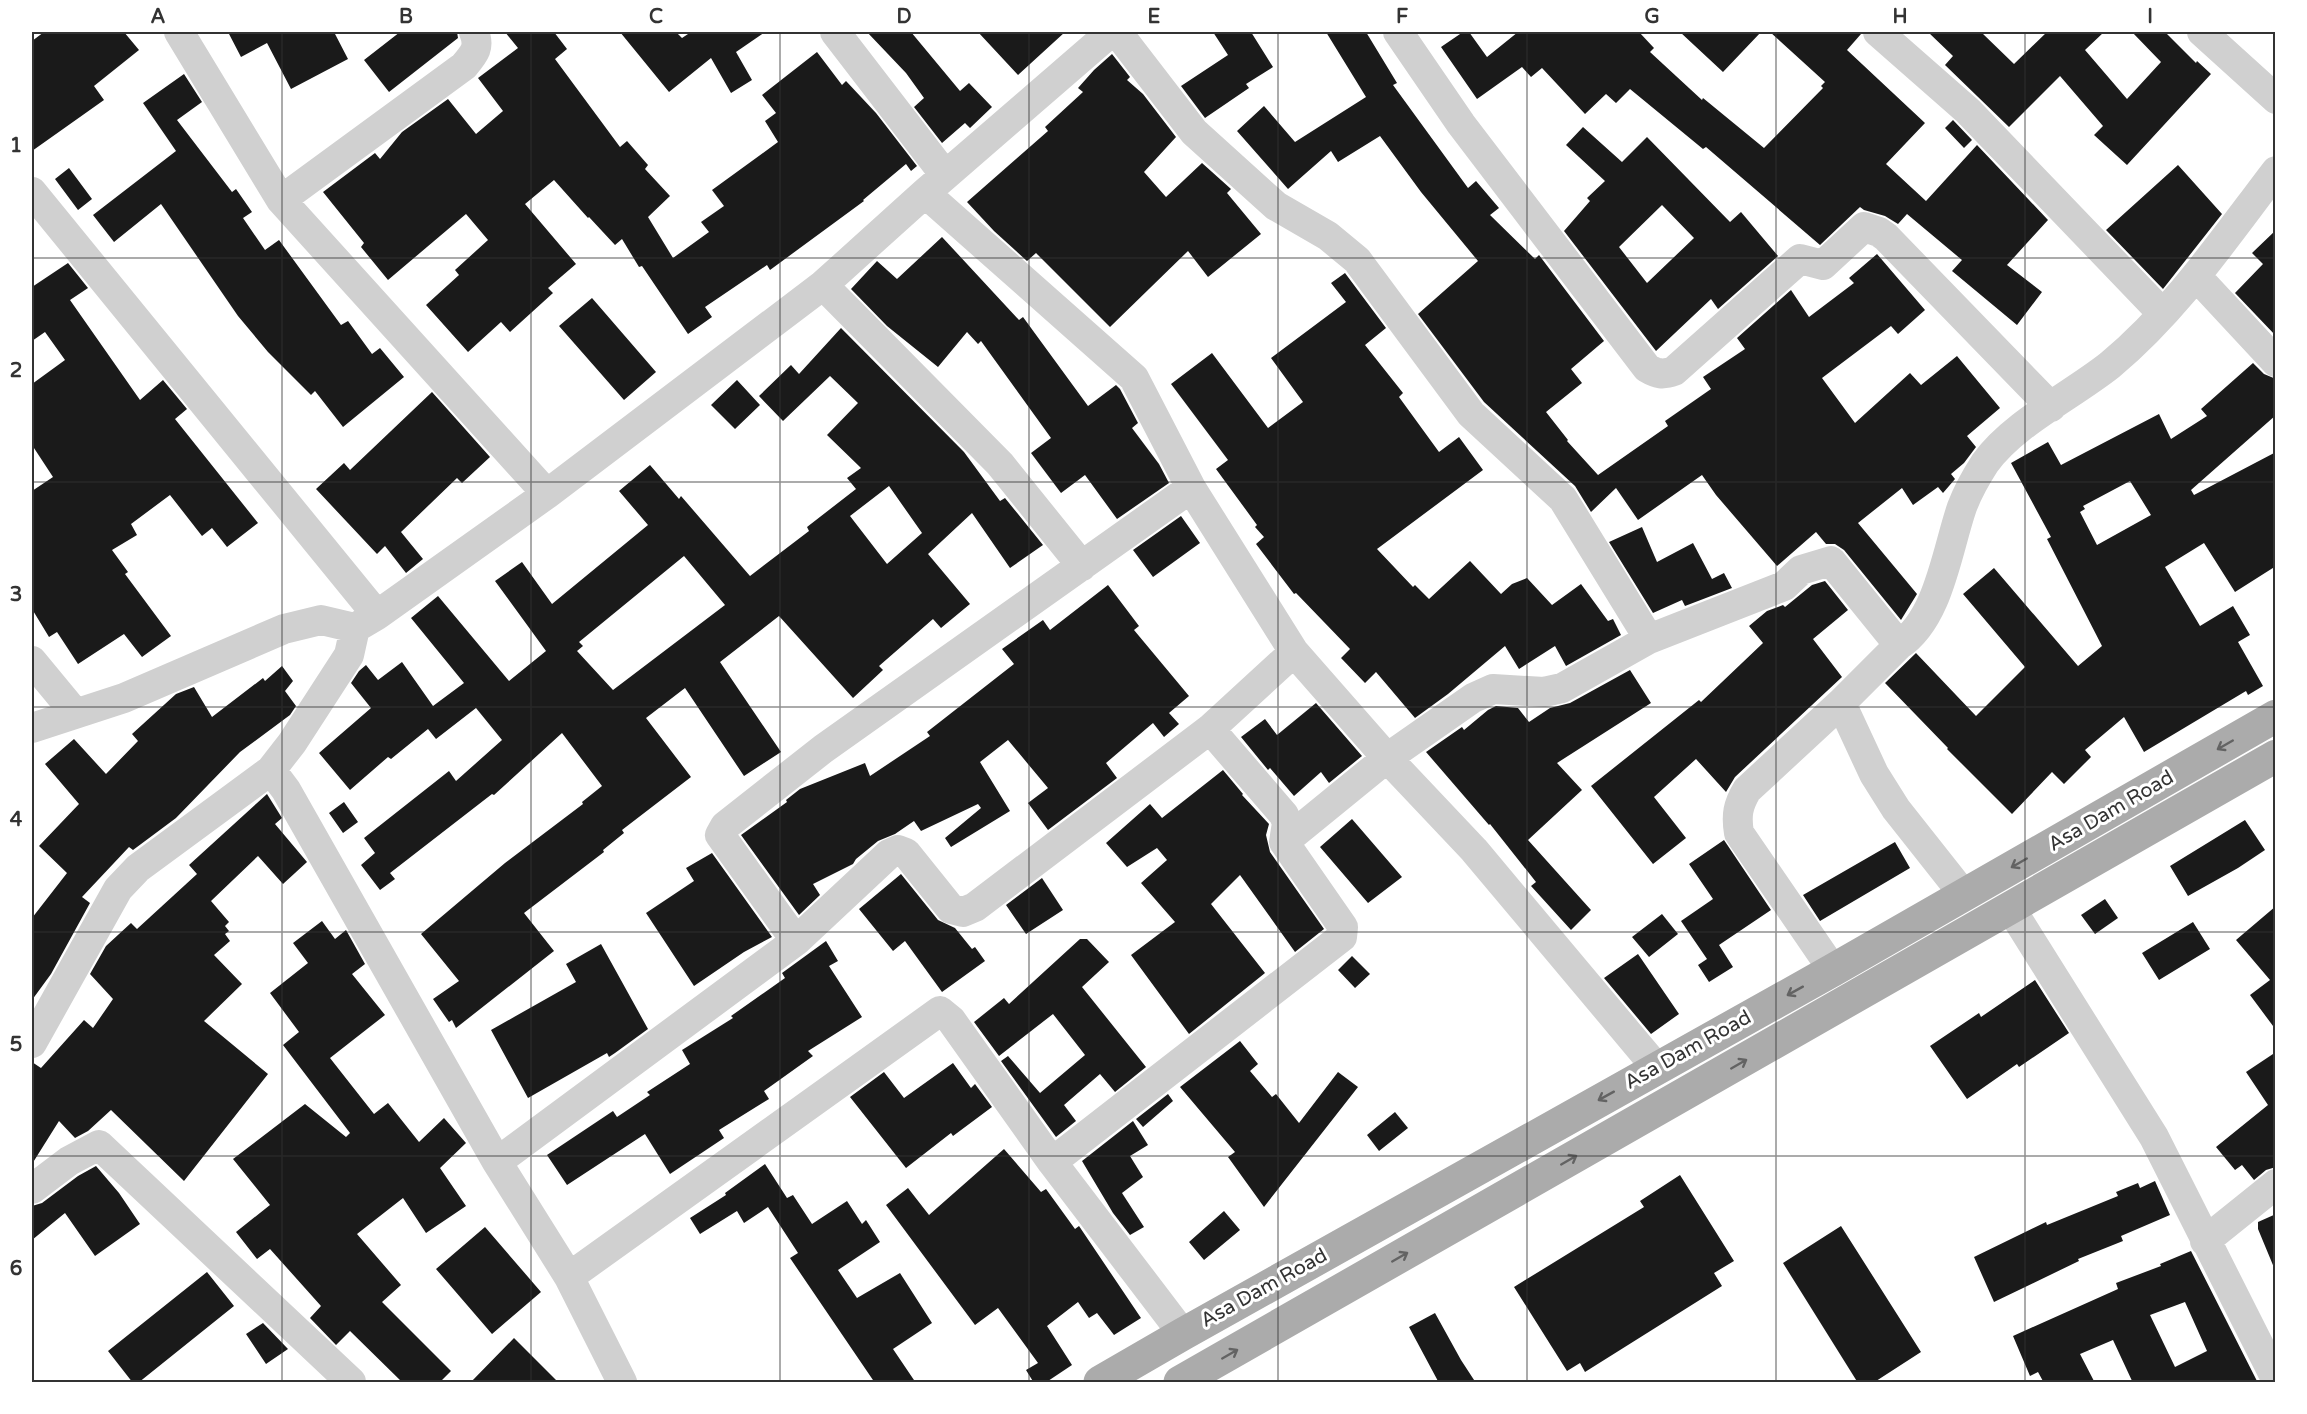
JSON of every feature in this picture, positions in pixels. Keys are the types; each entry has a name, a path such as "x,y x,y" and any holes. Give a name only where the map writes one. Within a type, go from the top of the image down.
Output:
{"main road":[{"name":"Asa Dam Road","path":"1100,1383 2276,716"},
{"name":"Asa Dam Road","path":"1180,1383 2276,756"}],"street":[{"path":"180,32 281,200 547,495"},
{"path":"281,200 464,66 477,51 474,32"},
{"path":"835,32 935,184 1134,378 1191,488 1294,652 1387,758 1474,850 1656,1067"},
{"path":"32,1044 118,889 138,868 271,770 292,743 349,655 366,622 547,495 823,285 935,184 1111,32"},
{"path":"1117,32 1194,132 1276,207 1328,236 1357,260 1471,414 1563,499 1649,639"},
{"path":"1398,32 1461,124 1647,368 1656,373 1666,374 1674,371 1800,259 1823,265 1864,227 1886,237 2051,407"},
{"path":"1878,32 1968,111 2163,314"},
{"path":"2202,32 2276,99"},
{"path":"1833,969 1740,833 1736,816 1740,801 1747,790 1908,639 1924,619 1932,603 1962,506 1973,480 1997,446 2110,365 2163,314 2196,276 2276,171"},
{"path":"32,192 366,622"},
{"path":"2196,276 2276,362"},
{"path":"823,285 1000,464 1082,566"},
{"path":"796,940 720,835 725,826 823,749 1191,488"},
{"path":"1284,842 1387,758 1473,698 1493,688 1544,692 1562,688 1649,639 1784,586 1801,570 1831,561 1899,645"},
{"path":"32,728 124,698 284,629 321,620 366,622"},
{"path":"497,1162 796,940 889,854 898,850 906,853 951,909 963,912 975,907 1210,729 1294,652"},
{"path":"32,661 75,713"},
{"path":"1842,703 1874,774 1896,809 1964,895"},
{"path":"1052,1162 1342,937 1343,927 1284,842 1287,823 1284,815 1210,729"},
{"path":"271,770 286,790 497,1162 569,1277 622,1383"},
{"path":"2011,909 2154,1137 2276,1379"},
{"path":"569,1277 940,1011 951,1020 1052,1162 1183,1334"},
{"path":"32,1189 69,1161 99,1144 351,1383"},
{"path":"2205,1241 2276,1184"}],"building":[{"path":"44,32 124,32 139,50 94,86 104,100 32,151 32,41"},
{"path":"228,32 334,32 348,59 291,89 267,43 241,57"},
{"path":"400,32 457,32 458,38 389,92 364,60"},
{"path":"505,32 554,32 567,49 555,59 620,147 627,141 648,165 645,169 670,196 648,217 673,258 709,232 701,222 724,206 712,190 778,142 765,121 776,113 762,95 817,52 842,85 846,81 876,113 917,166 911,171 906,164 864,201 770,270 767,265 705,307 712,317 688,334 642,266 639,267 622,239 615,245 554,180 525,204 576,264 548,288 553,293 510,332 501,322 468,352 426,305 459,275 455,270 488,240 466,214 388,280 361,247 364,243 323,192 375,153 380,159 402,132 448,99 476,134 503,111 478,78 518,48"},
{"path":"620,32 676,32 682,38 691,32 765,32 736,52 752,80 731,93 711,58 669,92"},
{"path":"867,32 911,32 960,91 969,83 992,107 970,128 965,123 942,143 914,107 924,98 906,73"},
{"path":"978,32 1065,32 1018,75"},
{"path":"1213,32 1251,32 1273,67 1246,84 1249,88 1205,118 1181,86 1228,55"},
{"path":"1326,32 1366,32 1397,83 1393,85 1468,188 1476,181 1499,208 1490,215 1535,259 1539,255 1604,341 1571,369 1582,383 1546,412 1567,441 1598,475 1668,426 1665,421 1711,389 1703,377 1745,349 1737,338 1791,290 1809,317 1854,283 1849,278 1877,254 1925,310 1898,334 1891,326 1822,378 1855,423 1910,373 1921,385 1957,356 2000,408 1967,436 1976,447 1964,463 1951,474 1955,479 1943,493 1938,487 1913,505 1902,488 1858,523 1917,594 1901,620 1844,550 1835,544 1826,544 1816,532 1777,566 1716,495 1702,475 1638,520 1616,488 1591,512 1575,486 1484,402 1418,314 1478,261 1421,192 1380,136 1338,162 1331,151 1288,189 1237,131 1264,106 1295,142 1366,97"},
{"path":"1463,32 1469,32 1487,57 1518,32 1639,32 1654,48 1650,52 1702,100 1703,98 1764,148 1823,88 1821,86 1825,82 1770,32 1861,32 1847,50 1925,123 1886,164 1926,201 1977,145 2048,220 2007,265 2042,292 2017,325 1952,271 1962,260 1907,214 1898,224 1885,216 1860,207 1820,245 1706,147 1703,149 1630,89 1616,103 1606,94 1585,114 1542,68 1531,77 1522,67 1477,99 1441,47"},
{"path":"1680,32 1761,32 1723,72"},
{"path":"1928,32 1981,32 2014,64 2047,32 2104,32 2085,50 2127,99 2161,62 2132,32 2165,32 2196,63 2197,61 2211,74 2127,165 2094,135 2103,126 2060,76 2009,127 1945,65 1953,56"},
{"path":"1112,54 1130,77 1127,80 1143,94 1176,137 1144,172 1166,197 1202,163 1231,189 1227,193 1261,234 1208,277 1188,251 1110,327 1036,253 1027,261 967,202 1048,131 1045,127 1083,92 1078,88"},
{"path":"184,74 202,102 177,120 232,192 236,189 252,212 243,218 265,250 279,240 341,325 348,321 372,354 380,348 404,377 343,427 315,391 311,395 268,352 238,316 161,204 114,242 93,215 176,151 143,103"},
{"path":"1953,120 1972,140 1964,148 1945,128"},
{"path":"1583,127 1622,162 1647,137 1730,222 1741,212 1778,256 1718,309 1711,299 1656,351 1564,231 1590,201 1587,198 1605,181 1566,145","holes":["1662,205 1694,238 1647,283 1619,247"]},
{"path":"2178,165 2222,214 2163,289 2106,230"},
{"path":"69,168 92,199 78,210 55,179"},
{"path":"2276,230 2276,336 2235,293 2263,264 2252,253"},
{"path":"942,237 1019,320 1023,317 1088,406 1116,385 1120,389 1138,423 1132,428 1159,464 1169,483 1117,519 1085,475 1061,493 1031,453 1051,438 981,341 978,344 967,332 938,367 887,326 851,289 877,261 897,279"},
{"path":"68,263 88,288 70,300 140,400 163,380 187,409 175,419 258,523 227,547 212,528 202,536 170,495 131,524 137,535 112,550 128,572 125,574 171,636 142,657 124,634 78,664 57,632 49,637 32,609 32,491 53,477 32,445 32,384 65,360 45,332 32,341 32,287"},
{"path":"1345,273 1386,328 1365,345 1403,393 1399,397 1439,452 1459,437 1483,470 1377,549 1413,587 1415,585 1429,599 1470,561 1501,594 1512,584 1527,578 1552,605 1581,584 1608,621 1613,619 1621,635 1566,666 1555,646 1519,669 1505,646 1448,694 1415,718 1376,672 1365,683 1341,658 1350,649 1296,593 1294,594 1256,544 1264,537 1216,469 1228,460 1171,384 1212,353 1268,428 1303,402 1271,358 1346,302 1331,283"},
{"path":"592,298 656,372 624,400 559,326"},
{"path":"841,328 964,452 1000,501 1005,498 1043,545 1010,568 972,513 928,554 970,604 941,628 933,619 879,666 883,670 853,698 779,616 720,662 781,752 744,776 685,688 646,718 691,777 622,830 624,833 603,850 604,852 524,913 554,951 456,1028 452,1020 449,1022 433,999 459,981 421,934 505,863 583,804 582,802 602,786 562,733 494,795 492,794 390,873 395,879 380,890 361,865 375,853 364,838 449,771 456,781 502,740 476,708 436,739 428,729 391,759 388,757 350,790 319,753 371,708 351,683 366,665 378,680 402,662 433,706 464,683 411,618 438,596 509,681 546,651 495,581 522,562 552,604 648,525 619,491 650,465 679,499 681,496 750,576 809,531 807,527 856,489 847,478 861,468 827,435 858,403 830,376 783,421 759,396 791,365 799,374","holes":["889,486 922,533 887,564 850,516","684,556 725,605 613,690 577,651 583,646 579,642"]},
{"path":"2253,363 2264,374 2276,379 2276,415 2191,490 2194,495 2276,452 2276,566 2235,592 2204,543 2165,567 2200,626 2233,606 2250,635 2238,642 2263,686 2248,695 2246,691 2144,752 2124,717 2085,750 2091,757 2064,784 2052,772 2012,814 1885,683 1916,653 1976,716 2025,667 1963,594 1994,568 2078,666 2102,646 2047,539 2051,537 2011,463 2048,442 2061,465 2159,414 2171,439 2207,416 2201,409","holes":["2130,481 2151,515 2097,545 2080,512 2085,509 2083,506"]},
{"path":"737,380 760,405 735,429 711,405"},
{"path":"432,392 490,457 462,483 457,478 401,532 423,559 406,573 385,546 377,554 316,489 344,463 350,470"},
{"path":"1181,516 1200,543 1153,577 1133,550"},
{"path":"1642,527 1657,562 1693,543 1712,579 1724,573 1732,588 1685,606 1682,600 1653,613 1609,542"},
{"path":"1825,581 1848,610 1813,639 1842,677 1735,777 1726,792 1696,759 1654,797 1686,838 1653,864 1591,786 1699,700 1701,702 1763,643 1749,626 1767,611 1783,605 1785,607 1812,585"},
{"path":"1108,585 1139,626 1134,630 1189,696 1169,713 1179,724 1164,737 1153,723 1106,763 1117,778 1048,830 1028,803 1048,788 1008,740 980,762 1010,811 951,847 945,838 981,808 978,804 921,831 914,821 895,834 878,841 853,864 813,884 820,895 799,915 741,835 787,802 786,800 800,789 865,763 870,776 930,736 927,732 1014,664 1002,649 1043,620 1050,630"},
{"path":"282,666 293,681 285,691 296,706 290,715 240,752 176,818 133,850 129,847 82,897 90,903 51,974 32,1000 32,918 67,873 39,846 79,804 45,764 74,739 106,774 138,741 132,734 176,694 194,687 212,717 263,678 265,681"},
{"path":"1630,670 1651,703 1557,763 1582,790 1528,840 1591,910 1571,930 1531,886 1536,882 1490,824 1426,752 1462,727 1464,730 1496,706 1518,708 1529,722 1550,708 1570,703"},
{"path":"1316,703 1362,756 1329,783 1321,772 1294,796 1270,768 1268,770 1241,737 1265,719 1277,735"},
{"path":"1223,770 1269,824 1266,835 1270,852 1324,929 1295,952 1240,875 1211,904 1265,973 1189,1034 1131,955 1175,922 1141,883 1167,860 1157,848 1127,867 1106,843 1150,804 1162,818"},
{"path":"267,794 282,818 275,824 307,862 283,884 258,856 211,901 229,922 225,926 229,931 225,934 230,941 214,955 242,984 204,1021 268,1074 184,1181 111,1110 88,1131 75,1138 59,1121 32,1164 32,1062 41,1068 84,1020 93,1028 113,999 90,974 106,946 131,923 137,929 197,874 189,865"},
{"path":"344,802 358,822 343,833 329,813"},
{"path":"1352,819 1402,877 1368,903 1320,847"},
{"path":"2245,820 2265,850 2188,896 2170,866"},
{"path":"1724,840 1771,910 1719,945 1733,967 1709,982 1698,965 1707,959 1681,921 1713,899 1689,864"},
{"path":"1895,842 1910,868 1820,921 1803,895"},
{"path":"712,853 772,937 744,952 694,986 646,913 694,881 686,868"},
{"path":"901,874 938,920 955,928 972,949 975,947 985,961 942,992 905,941 893,951 859,909"},
{"path":"1042,878 1063,910 1026,934 1006,905"},
{"path":"2105,899 2118,918 2095,934 2081,915"},
{"path":"2276,906 2276,1030 2250,995 2270,980 2236,940"},
{"path":"1662,914 1678,934 1649,957 1632,937"},
{"path":"322,921 335,939 346,930 365,964 352,974 385,1015 330,1058 374,1114 388,1103 419,1142 444,1118 466,1143 440,1168 466,1206 426,1233 403,1198 357,1234 401,1285 382,1302 451,1371 439,1383 403,1383 350,1331 336,1345 310,1318 321,1306 270,1249 257,1259 236,1232 270,1205 233,1159 305,1104 346,1137 350,1133 283,1045 299,1032 270,993 308,963 293,943"},
{"path":"2193,922 2210,949 2159,980 2142,953"},
{"path":"1080,939 1087,939 1109,962 1082,987 1146,1067 1115,1092 1100,1074 1064,1105 1076,1121 1056,1137 1001,1061 1008,1056 1040,1093 1085,1055 1053,1014 999,1056 974,1022 1004,998 1009,1004"},
{"path":"826,941 838,961 829,966 862,1017 808,1051 813,1056 764,1091 769,1099 719,1130 724,1138 670,1174 645,1134 567,1185 547,1155 613,1111 617,1117 650,1095 647,1092 690,1064 682,1050 733,1018 731,1016 785,978 782,973"},
{"path":"601,944 648,1029 609,1057 607,1053 528,1098 491,1030 576,982 566,964"},
{"path":"1638,954 1679,1014 1651,1034 1604,978"},
{"path":"1352,956 1370,974 1355,988 1338,970"},
{"path":"2035,980 2069,1033 2019,1067 2017,1064 1967,1099 1930,1046 1979,1013 1981,1017"},
{"path":"1240,1041 1258,1064 1250,1071 1272,1097 1276,1094 1299,1123 1338,1072 1358,1087 1264,1207 1228,1157 1235,1152 1180,1087"},
{"path":"2276,1052 2276,1167 2266,1170 2254,1180 2242,1165 2235,1170 2216,1147 2268,1105 2246,1072"},
{"path":"953,1063 971,1088 975,1084 992,1107 953,1136 951,1133 906,1168 850,1097 884,1072 904,1098"},
{"path":"1168,1094 1173,1101 1143,1127 1136,1119"},
{"path":"1395,1112 1408,1128 1379,1151 1367,1135"},
{"path":"1133,1121 1148,1145 1130,1156 1143,1177 1122,1193 1144,1227 1130,1235 1113,1213 1082,1161"},
{"path":"1004,1149 1041,1192 1046,1189 1075,1229 1079,1226 1141,1318 1114,1335 1097,1313 1089,1318 1078,1302 1047,1326 1072,1365 1045,1383 1034,1383 1026,1370 1038,1363 998,1308 975,1325 886,1205 908,1188 929,1215"},
{"path":"765,1164 787,1198 793,1195 812,1224 847,1201 862,1224 866,1220 880,1242 838,1270 857,1298 900,1273 932,1323 893,1349 916,1383 875,1383 790,1258 798,1253 768,1207 744,1223 737,1211 700,1234 690,1218 726,1195 725,1193"},
{"path":"96,1166 119,1193 140,1224 95,1256 65,1213 32,1240 32,1206 42,1203 78,1176"},
{"path":"1680,1175 1734,1261 1714,1273 1722,1286 1585,1372 1580,1363 1567,1371 1514,1287 1644,1207 1640,1201"},
{"path":"2155,1181 2170,1215 2121,1236 2123,1241 2078,1259 2079,1261 1994,1302 1974,1257 2046,1222 2047,1225 2118,1196 2116,1192 2138,1183 2140,1188"},
{"path":"1224,1211 1240,1230 1204,1260 1189,1242"},
{"path":"2276,1214 2275,1270 2258,1229 2258,1222"},
{"path":"1841,1226 1921,1352 1873,1383 1858,1383 1783,1263"},
{"path":"485,1227 541,1292 492,1334 436,1269"},
{"path":"2191,1251 2258,1383 2133,1383 2113,1340 2080,1354 2095,1383 2044,1383 2038,1372 2030,1376 2013,1336 2118,1289 2116,1283 2161,1266 2160,1264","holes":["2185,1302 2207,1351 2175,1367 2150,1315"]},
{"path":"207,1272 234,1306 138,1383 133,1383 108,1351"},
{"path":"1435,1313 1476,1383 1439,1383 1409,1327"},
{"path":"263,1323 288,1349 266,1364 246,1334"},
{"path":"514,1338 559,1383 470,1383"}]}
